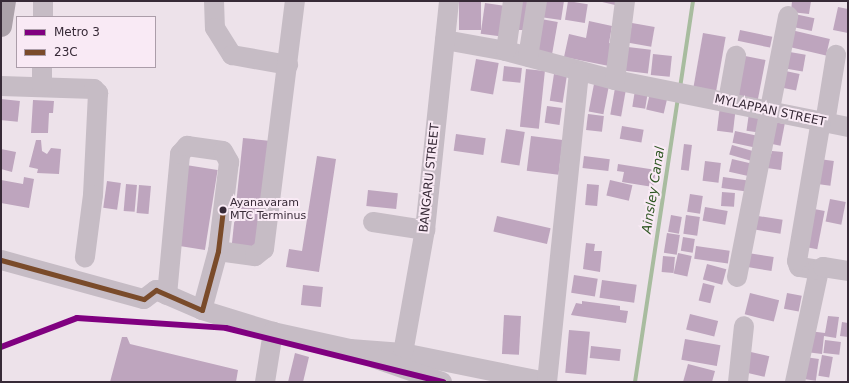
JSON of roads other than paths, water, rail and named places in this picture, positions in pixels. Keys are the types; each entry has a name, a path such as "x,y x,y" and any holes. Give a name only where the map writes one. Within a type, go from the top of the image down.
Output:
{"main road":[{"path":"1,26 5,1"}],"street":[{"path":"43,1 43,16"},
{"path":"214,1 215,28 232,55 288,65"},
{"path":"218,251 255,256 264,250 295,1"},
{"name":"BANGARU STREET","path":"403,353 425,230 449,1"},
{"path":"506,51 513,1"},
{"path":"528,57 537,1"},
{"path":"615,80 625,1"},
{"path":"737,277 768,110 788,16"},
{"name":"MYLAPPAN STREET","path":"445,40 506,51 579,72 615,80 683,94 728,101 848,127"},
{"path":"836,55 797,261 800,267 819,270 823,267 848,271"},
{"path":"728,101 736,56"},
{"path":"42,68 42,87"},
{"path":"350,349 403,353 546,382 579,72"},
{"path":"1,86 94,89 98,94 93,195 85,257"},
{"path":"162,292 180,154 187,146 223,151 229,157 218,251 202,310"},
{"path":"372,222 425,230"},
{"path":"1,260 144,299 162,292 202,310 273,332 350,349 437,381"},
{"path":"796,382 819,270"},
{"path":"738,382 744,326"},
{"path":"265,382 273,332"}],"waterway":[{"name":"Ainsley Canal","path":"680,88 693,1"},
{"name":"Ainsley Canal","path":"635,382 678,98"}],"metro line":[{"name":"3","path":"1,347 77,318 226,328 443,382"}],"place":[{"name":"Ayanavaram MTC Terminus","path":"223,210"}]}
